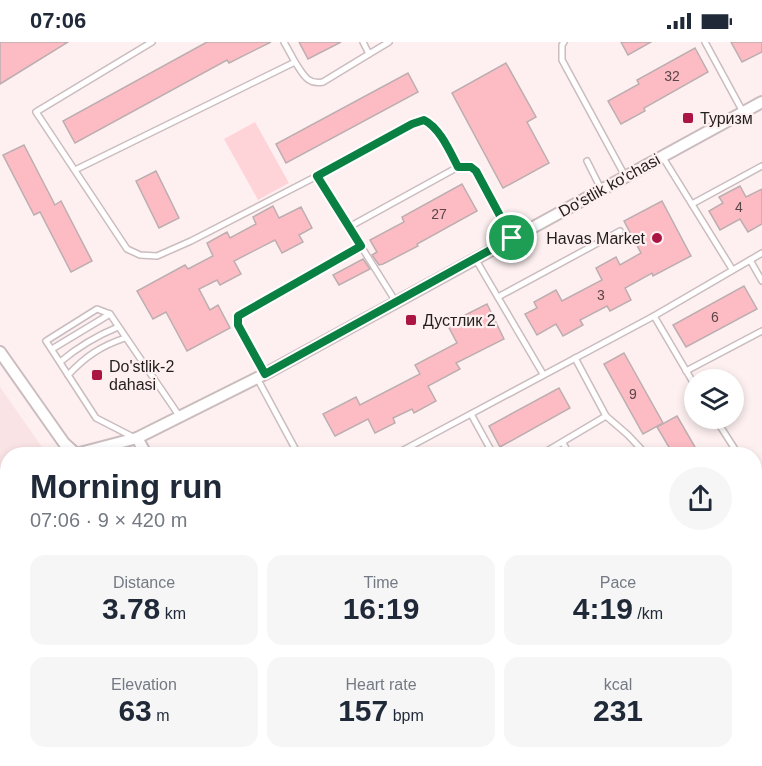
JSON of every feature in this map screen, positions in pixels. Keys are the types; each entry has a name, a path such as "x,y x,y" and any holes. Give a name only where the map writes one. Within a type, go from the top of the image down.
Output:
{"street":[{"name":"Do'stlik ko'chasi","path":"108,447 137,438 261,376 762,102"},
{"name":"Do'stlik ko'chasi","path":"0,352 68,447"},
{"path":"137,438 142,447"}],"lane":[{"path":"152,42 36,112 127,249 140,255 157,256 191,241 418,121 430,123 458,167"},
{"path":"284,42 308,82 314,84 322,82 389,42"},
{"path":"363,42 369,54"},
{"path":"564,42 562,60 626,176"},
{"path":"705,42 743,112"},
{"path":"75,170 296,62"},
{"path":"662,156 732,269"},
{"path":"587,161 601,189"},
{"path":"692,204 762,166"},
{"path":"349,227 458,167 471,167 476,171 512,238"},
{"path":"317,176 396,302"},
{"path":"498,297 620,231"},
{"path":"295,447 238,325 238,316 361,246"},
{"path":"409,447 654,316 732,269 762,254"},
{"path":"475,258 543,374"},
{"path":"750,260 762,281"},
{"path":"137,438 96,418 46,341 98,309 110,314 180,417"},
{"path":"52,349 110,314"},
{"path":"654,316 685,369"},
{"path":"60,362 74,350 118,327"},
{"path":"690,369 762,331"},
{"path":"68,375 84,358 108,344 125,338"},
{"path":"575,358 606,416 639,447"},
{"path":"471,414 489,447"},
{"path":"555,447 606,416"},
{"path":"722,429 734,447"},
{"path":"563,443 565,447"}],"shaded area":[{"path":"255,122 289,183 258,200 224,139"},
{"path":"0,387 42,447 0,447"}],"building":[{"path":"0,42 68,42 0,84"},
{"path":"207,42 271,42 229,63 227,60 75,143 63,121"},
{"path":"299,42 341,42 308,59"},
{"path":"621,42 651,42 628,55"},
{"path":"731,42 762,42 762,52 742,62"},
{"path":"695,48 708,72 644,108 645,111 621,124 608,101 639,84 637,80"},
{"path":"506,63 536,117 527,122 549,163 503,188 452,93"},
{"path":"408,73 418,92 286,163 276,144"},
{"path":"24,145 55,205 61,201 92,261 71,272 40,212 34,215 3,155"},
{"path":"156,171 179,218 159,228 136,181"},
{"path":"462,184 477,211 417,244 418,246 379,265 372,255 377,252 370,240 404,222 402,217"},
{"path":"740,186 746,197 762,189 762,224 748,232 740,219 720,230 709,211 723,203 719,197"},
{"path":"662,201 691,256 625,288 631,300 610,311 607,306 580,320 583,325 563,336 556,324 537,335 525,314 537,308 534,302 556,290 562,301 602,280 596,268 616,257 620,265 641,253 624,221"},
{"path":"273,206 279,218 301,207 312,228 299,235 303,242 282,253 275,240 234,261 241,274 220,285 217,280 199,289 210,310 218,305 230,328 187,351 166,312 153,319 137,291 185,265 188,269 213,256 207,243 227,232 230,238 256,224 253,217"},
{"path":"363,259 370,269 339,285 333,275"},
{"path":"744,286 757,309 686,347 673,325"},
{"path":"487,304 504,339 456,363 460,369 428,386 436,401 414,413 412,409 393,418 395,423 375,433 368,419 335,436 323,414 356,397 360,405 420,374 415,365 457,343 447,324"},
{"path":"624,353 663,423 643,434 604,364"},
{"path":"559,388 570,408 500,447 489,426"},
{"path":"677,416 695,447 669,447 657,427"}],"place":[{"name":"Туризм","path":"688,118"},
{"name":"Havas Market","path":"657,238"},
{"name":"Дустлик 2","path":"411,320"},
{"name":"Do'stlik-2 dahasi","path":"97,375"}],"route":[{"path":"424,120 430,123 458,167 467,166 476,171 483,180 512,238 265,374 238,325 238,316 244,312 361,246 317,176 418,121 424,120"}]}
